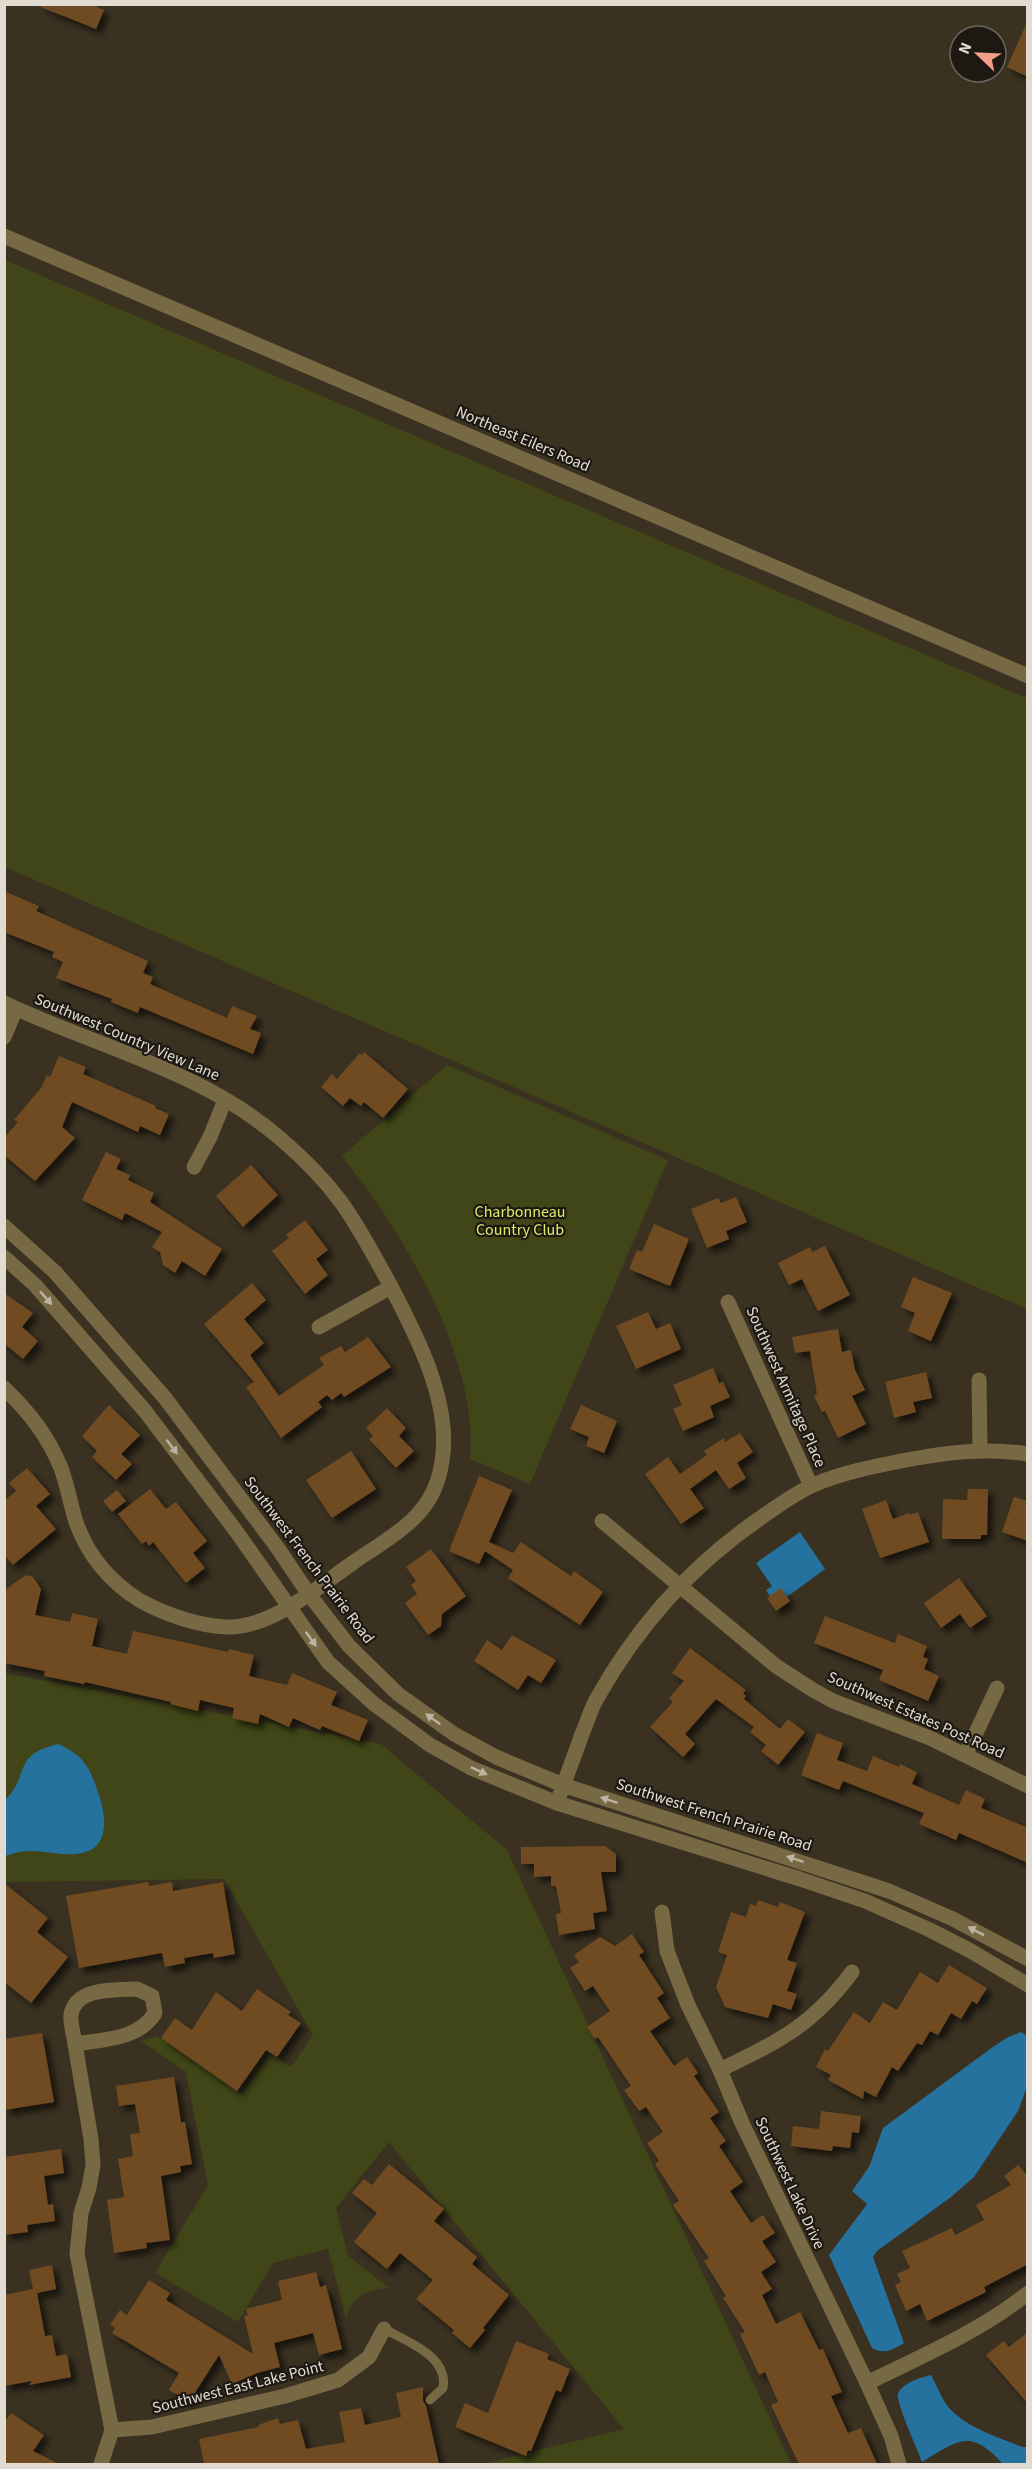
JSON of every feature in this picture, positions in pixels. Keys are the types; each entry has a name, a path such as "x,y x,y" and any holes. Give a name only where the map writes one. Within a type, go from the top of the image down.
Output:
{"street":[{"name":"Northeast Eilers Road","path":"4,236 1028,676"},
{"path":"4,1037 10,1006"},
{"name":"Southwest Country View Lane","path":"4,1388 26,1410 45,1435 62,1470 83,1539 93,1557 122,1588 162,1611 205,1624 228,1627 247,1624 288,1608 414,1518 425,1505 439,1475 443,1442 439,1407 430,1371 410,1319 362,1232 339,1199 311,1168 280,1138 225,1100 135,1056 10,1006"},
{"path":"194,1167 210,1137 225,1100"},
{"name":"Southwest French Prairie Road","path":"4,1226 55,1272 165,1398 349,1646 398,1694 454,1734 496,1757 563,1785 889,1891 953,1919 1028,1959"},
{"name":"Southwest French Prairie Road","path":"4,1257 35,1285 145,1411 236,1531 328,1662 374,1704 430,1745 471,1768 557,1803 865,1901 969,1950 1028,1985"},
{"path":"319,1327 391,1287"},
{"name":"Southwest Armitage Place","path":"728,1302 811,1486"},
{"path":"979,1380 980,1449"},
{"path":"557,1803 595,1702 643,1628 678,1586 729,1540 771,1510 811,1486 870,1467 930,1455 980,1449 1028,1454"},
{"name":"Southwest Estates Post Road","path":"602,1521 776,1666 813,1690 966,1754 1028,1786"},
{"path":"966,1754 997,1688"},
{"name":"Southwest Lake Drive","path":"662,1912 667,1951 688,2005 867,2383 891,2436 899,2464"},
{"path":"720,2070 783,2038 811,2019 835,1995 852,1972"},
{"path":"75,2044 134,2033 148,2025 155,2013 153,1996 137,1989 98,1992 82,1997 73,2006 70,2018 91,2139 93,2165 81,2213 77,2254 112,2430 101,2464"},
{"path":"867,2383 961,2337 1006,2310 1028,2293"},
{"name":"Southwest East Lake Point","path":"112,2430 152,2427 285,2396 338,2380 369,2357 384,2329"}],"lane":[{"path":"384,2329 422,2350 437,2363 444,2375 443,2388 430,2400"}],"green space":[{"path":"5,260 1027,698 1027,1309 5,867"},
{"name":"Charbonneau Country Club","path":"447,1065 668,1160 530,1484 470,1459 470,1420 462,1380 450,1339 412,1259 389,1221 342,1156"},
{"path":"4,1673 381,1744 507,1850 791,2464 482,2464 624,2429 389,2142 336,2208 348,2256 389,2288 367,2292 356,2300 346,2318 328,2249 273,2263 238,2322 155,2273 208,2185 186,2072 141,2041 157,2036 242,2094 270,2053 291,2067 313,2035 224,1879 5,1882"}],"water":[{"path":"800,1532 825,1569 776,1605 766,1590 772,1586 756,1563"},
{"path":"58,1744 75,1753 93,1777 103,1812 102,1838 91,1850 82,1853 27,1851 5,1856 5,1800 18,1782 27,1760 43,1749"},
{"path":"1021,2032 1027,2036 1027,2087 1018,2111 974,2177 951,2197 877,2251 873,2257 904,2343 888,2351 876,2350 872,2348 829,2255 867,2204 852,2191 869,2167 883,2128 990,2049 1008,2037"},
{"path":"931,2375 950,2409 965,2422 1022,2447 1027,2447 1027,2464 1003,2464 982,2445 964,2441 955,2443 922,2462 903,2415 898,2394 904,2386"}],"building":[{"path":"91,4 104,10 96,29 36,5"},
{"path":"1028,20 1028,77 1008,67"},
{"path":"4,891 39,906 36,911 148,961 143,973 153,977 150,984 227,1018 232,1006 257,1016 250,1029 261,1033 253,1054 140,1007 138,1013 111,1002 112,999 56,978 63,962 52,957 54,952 4,932"},
{"path":"364,1052 408,1089 383,1118 364,1102 361,1106 350,1098 343,1106 321,1087 332,1074 337,1079 360,1053 362,1055"},
{"path":"59,1056 86,1067 83,1074 169,1114 160,1135 140,1126 138,1132 72,1102 62,1127 75,1138 35,1181 4,1155 4,1138 18,1122 14,1120 41,1088 47,1075 50,1077"},
{"path":"106,1152 121,1159 116,1169 130,1175 128,1180 154,1193 150,1202 222,1249 205,1276 182,1261 175,1273 163,1265 160,1252 152,1247 162,1232 125,1213 122,1220 82,1200"},
{"path":"251,1165 278,1195 243,1227 216,1196"},
{"path":"736,1197 747,1222 726,1231 729,1239 707,1248 691,1209 718,1198 721,1203"},
{"path":"305,1220 328,1250 316,1259 328,1275 305,1294 272,1251 289,1238 286,1235"},
{"path":"654,1224 689,1239 670,1286 629,1269 637,1250 642,1252"},
{"path":"825,1246 850,1295 818,1311 802,1279 789,1285 778,1263 810,1247 812,1252"},
{"path":"913,1277 952,1293 931,1341 908,1331 915,1313 901,1307"},
{"path":"252,1283 266,1300 244,1319 264,1343 250,1355 279,1396 324,1365 319,1358 341,1346 345,1352 368,1337 391,1367 344,1397 341,1393 332,1400 327,1395 318,1402 322,1407 281,1438 246,1387 254,1382 204,1324"},
{"path":"4,1293 33,1313 22,1327 38,1341 23,1359 6,1345 4,1348"},
{"path":"648,1312 656,1329 670,1323 681,1349 636,1369 616,1326"},
{"path":"838,1329 842,1352 851,1350 855,1370 865,1390 852,1396 866,1424 838,1438 825,1411 822,1412 814,1396 817,1394 810,1351 795,1353 792,1337"},
{"path":"713,1368 719,1383 723,1382 730,1397 710,1406 714,1417 683,1431 673,1409 682,1405 673,1385"},
{"path":"926,1372 932,1398 913,1402 916,1412 894,1418 885,1382"},
{"path":"109,1405 140,1435 121,1454 132,1464 116,1480 92,1457 97,1451 82,1436"},
{"path":"581,1405 617,1421 604,1453 586,1446 589,1437 570,1429"},
{"path":"387,1408 406,1428 399,1436 414,1451 396,1468 369,1439 373,1436 366,1428"},
{"path":"740,1433 753,1452 737,1463 746,1478 729,1489 716,1470 690,1489 704,1508 681,1524 645,1474 668,1457 680,1474 707,1455 704,1451 724,1438 725,1442"},
{"path":"351,1451 376,1489 332,1518 306,1480"},
{"path":"27,1468 50,1494 36,1506 56,1529 13,1565 4,1555 4,1501 16,1491 9,1483"},
{"path":"479,1476 512,1490 489,1542 513,1553 521,1542 571,1576 574,1571 603,1592 580,1625 508,1578 513,1570 485,1551 479,1564 449,1551"},
{"path":"150,1489 166,1509 176,1502 207,1541 193,1553 205,1568 186,1583 153,1542 149,1546 146,1541 142,1544 118,1514"},
{"path":"968,1489 988,1489 987,1535 981,1535 981,1539 942,1539 943,1499 967,1500"},
{"path":"117,1490 126,1501 112,1512 103,1501"},
{"path":"1014,1497 1028,1501 1028,1541 1002,1532"},
{"path":"886,1500 893,1519 918,1512 929,1542 880,1558 862,1509"},
{"path":"431,1549 466,1596 442,1614 441,1626 428,1635 405,1603 417,1594 411,1585 416,1581 406,1567"},
{"path":"26,1575 33,1577 41,1589 35,1615 70,1622 72,1613 98,1619 92,1646 127,1654 133,1631 228,1652 229,1649 254,1655 249,1676 287,1685 292,1673 337,1692 331,1705 368,1720 359,1741 322,1726 320,1730 293,1718 289,1727 260,1714 258,1724 232,1718 234,1708 200,1700 198,1711 170,1704 171,1702 85,1682 84,1684 44,1676 45,1671 4,1663 6,1589"},
{"path":"959,1578 987,1616 970,1628 960,1614 941,1628 924,1603"},
{"path":"781,1588 790,1601 776,1611 767,1598"},
{"path":"825,1616 895,1643 898,1634 927,1646 923,1657 928,1659 924,1669 939,1676 928,1701 879,1680 883,1670 814,1643"},
{"path":"512,1635 556,1660 541,1683 528,1675 518,1690 474,1661 487,1640 502,1650"},
{"path":"690,1648 746,1690 743,1693 746,1696 744,1699 780,1729 788,1719 805,1732 778,1765 761,1751 766,1745 750,1732 754,1727 716,1699 685,1734 695,1744 683,1757 650,1727 673,1702 669,1698 684,1681 672,1673"},
{"path":"817,1733 843,1743 837,1760 867,1771 873,1756 917,1772 912,1784 959,1805 966,1790 985,1799 981,1808 1028,1828 1028,1863 959,1833 956,1840 919,1824 924,1813 843,1781 839,1790 801,1775"},
{"path":"605,1846 616,1854 616,1872 601,1872 607,1911 593,1913 595,1929 559,1935 556,1914 561,1913 556,1886 551,1886 551,1876 534,1877 534,1864 521,1864 521,1847"},
{"path":"148,1882 149,1886 172,1882 173,1891 223,1882 235,1954 214,1958 213,1953 184,1958 185,1963 165,1967 162,1953 79,1968 66,1896"},
{"path":"4,1883 48,1918 37,1932 68,1957 31,2003 4,1982"},
{"path":"758,1900 778,1907 780,1902 805,1912 787,1960 797,1963 787,1991 797,1994 791,2010 773,2004 768,2018 725,2007 716,1987 727,1955 718,1952 731,1912 746,1917 750,1904 756,1906"},
{"path":"632,1934 644,1952 639,1955 664,1993 657,1998 670,2018 650,2031 674,2066 687,2057 698,2073 694,2076 719,2112 710,2118 726,2141 719,2146 743,2182 730,2191 751,2223 763,2215 775,2233 762,2241 776,2262 761,2272 772,2289 762,2295 776,2324 800,2312 819,2350 823,2349 842,2392 831,2396 848,2433 861,2428 877,2464 799,2464 771,2405 778,2402 765,2372 759,2375 740,2334 745,2332 723,2298 726,2296 704,2261 709,2258 673,2205 679,2201 655,2164 659,2161 647,2143 663,2132 646,2107 639,2111 624,2090 631,2086 598,2037 595,2039 587,2027 610,2011 593,1986 585,1991 570,1968 579,1962 574,1955 600,1937 615,1946"},
{"path":"949,1965 987,1988 977,2004 972,2001 961,2019 951,2013 938,2035 930,2031 922,2045 917,2043 898,2071 892,2067 876,2097 864,2091 863,2099 828,2080 831,2075 816,2067 825,2049 828,2051 854,2012 870,2023 883,2002 897,2010 920,1972 938,1983"},
{"path":"257,1989 291,2012 288,2015 301,2023 277,2057 266,2050 237,2091 161,2038 175,2018 192,2030 216,1992 242,2011"},
{"path":"42,2033 54,2102 4,2110 4,2039"},
{"path":"174,2077 181,2122 185,2122 192,2164 180,2166 181,2172 161,2176 170,2240 146,2243 147,2248 114,2253 107,2200 124,2197 118,2159 133,2156 130,2134 140,2133 135,2104 119,2106 116,2086"},
{"path":"821,2111 861,2116 859,2133 852,2132 850,2148 833,2146 832,2151 791,2146 793,2126 819,2129"},
{"path":"61,2149 64,2173 44,2176 48,2205 53,2204 55,2221 27,2225 28,2232 4,2235 4,2157"},
{"path":"389,2164 444,2209 434,2221 477,2257 472,2264 509,2295 470,2348 452,2333 454,2330 416,2299 433,2280 400,2253 387,2269 354,2242 377,2213 352,2193 364,2179 372,2185"},
{"path":"1018,2165 1028,2176 1028,2264 984,2287 986,2292 927,2321 920,2304 906,2311 895,2285 901,2282 897,2274 910,2268 902,2251 952,2228 955,2235 984,2220 976,2205 1011,2185 1004,2176"},
{"path":"52,2265 56,2289 37,2293 45,2336 52,2335 56,2356 67,2354 71,2377 29,2385 32,2381 4,2386 4,2295 33,2289 29,2270"},
{"path":"316,2272 320,2287 326,2285 342,2349 319,2355 313,2333 274,2343 280,2367 257,2373 232,2384 219,2355 189,2402 169,2390 179,2373 112,2333 115,2328 110,2325 120,2310 127,2315 149,2280 170,2293 166,2300 253,2354 244,2316 248,2315 246,2309 282,2300 278,2281"},
{"path":"1028,2332 1028,2404 986,2355 1004,2341 1009,2347"},
{"path":"516,2341 549,2354 547,2359 570,2369 561,2392 556,2390 531,2451 528,2450 526,2456 455,2427 465,2403 488,2413"},
{"path":"423,2387 423,2401 439,2464 204,2464 199,2439 259,2427 258,2425 278,2418 280,2424 298,2420 306,2449 345,2442 339,2412 361,2408 365,2425 401,2417 396,2393"},
{"path":"11,2413 44,2435 33,2451 59,2464 4,2464 4,2423"}]}
